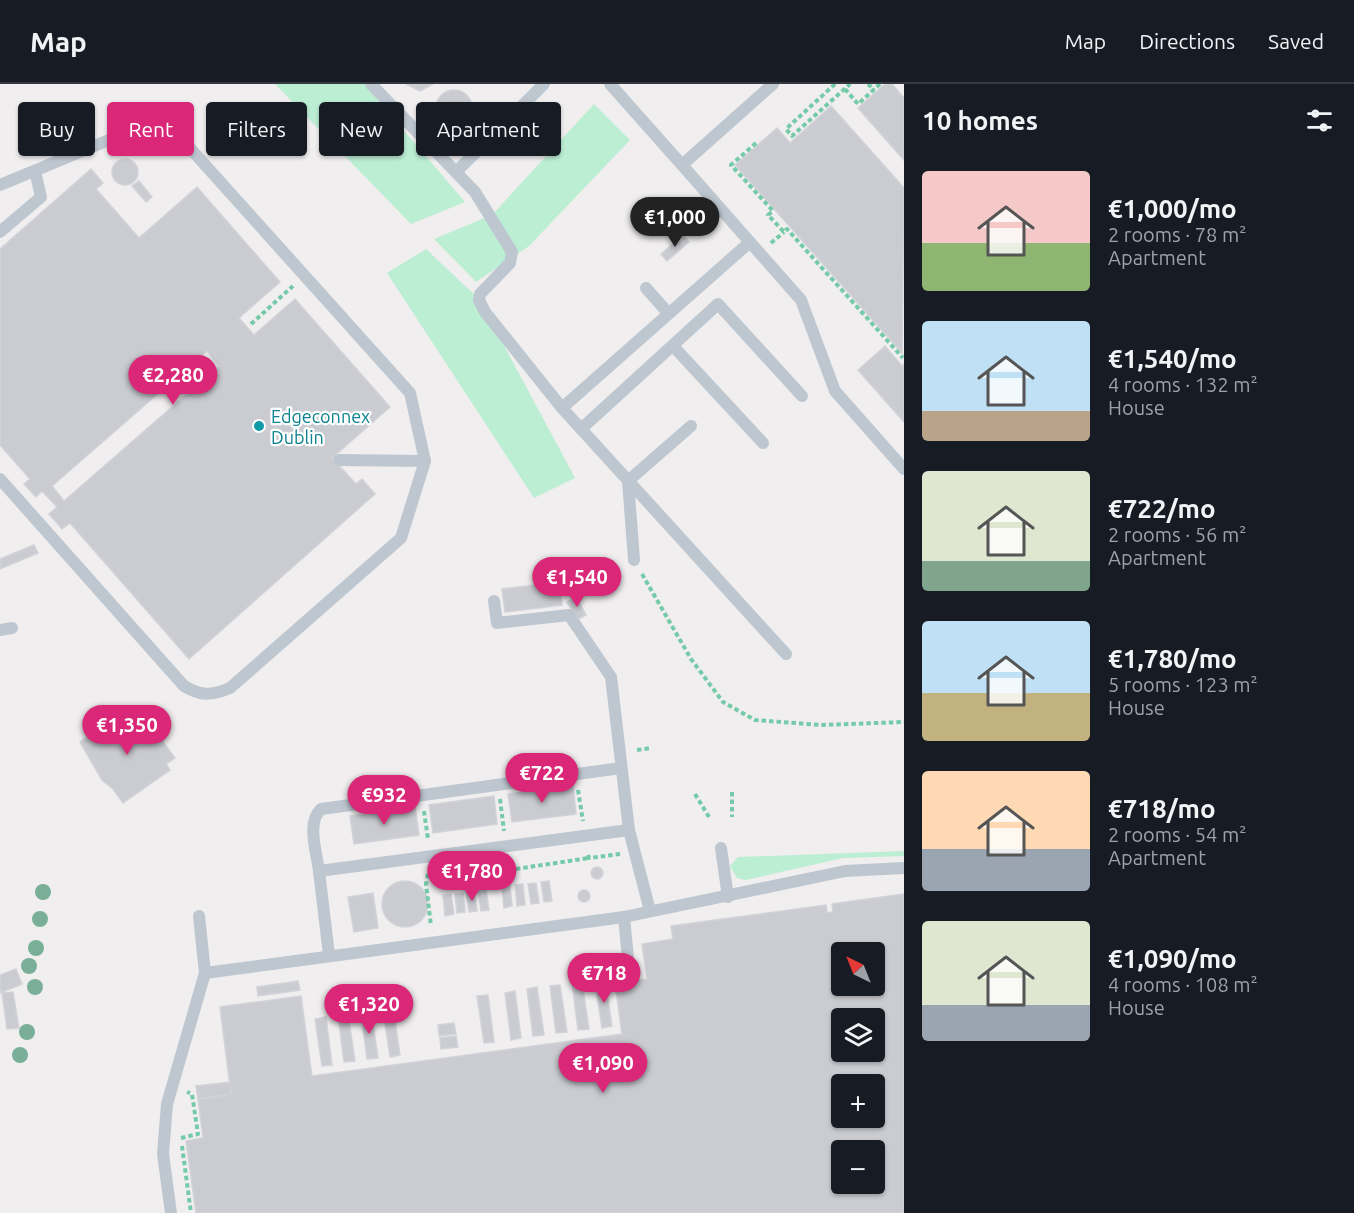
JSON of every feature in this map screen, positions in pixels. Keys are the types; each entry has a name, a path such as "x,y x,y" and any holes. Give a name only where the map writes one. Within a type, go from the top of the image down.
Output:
{"lane":[{"path":"371,84 475,192 514,255 510,263 480,294 481,306 562,408 786,654"},
{"path":"456,172 544,84"},
{"path":"610,84 801,300 835,391 904,469"},
{"path":"682,165 773,84"},
{"path":"0,185 121,135 171,127 410,393 425,461 401,538 230,688 214,695 199,694 184,686 0,479"},
{"path":"0,231 41,196 35,171"},
{"path":"562,408 750,242"},
{"path":"646,288 668,313"},
{"path":"581,429 718,304 802,396"},
{"path":"673,346 763,444"},
{"path":"628,481 691,426"},
{"path":"339,460 425,461"},
{"path":"628,481 634,561"},
{"path":"494,602 497,623 569,615 611,677 629,830 650,910"},
{"path":"329,955 313,825 316,813 321,809 621,768"},
{"path":"319,872 629,830"},
{"path":"721,848 728,897"},
{"path":"205,973 624,917 845,872 904,868"},
{"path":"171,1213 163,1154 167,1104 205,973 199,916"},
{"path":"624,917 630,979"}],"path":[{"path":"836,84 786,129 792,136 850,84"},
{"path":"868,84 874,90"},
{"path":"845,89 858,104 880,84"},
{"path":"756,143 731,165 773,212 768,215 784,232 788,229 903,358"},
{"path":"251,324 305,276"},
{"path":"634,561 691,658 723,702 755,720 821,725 904,722"},
{"path":"631,751 651,748"},
{"path":"732,792 732,817"},
{"path":"695,794 709,818"},
{"path":"172,1088 192,1094 198,1134 181,1137 191,1213"}],"green space":[{"path":"275,84 364,84 379,102 319,102 319,129 307,117 307,102 292,102"},
{"path":"594,104 630,140 529,246 476,282 434,239 492,215 546,156 561,156 561,140"},
{"path":"404,131 416,145 416,156 426,156 465,202 411,224 345,156 404,156"},
{"path":"426,249 479,299 575,478 534,498 387,273"},
{"path":"904,851 904,856 843,858 746,880 737,878 730,866 738,857"}],"building":[{"path":"406,84 433,84 420,91"},
{"path":"885,84 892,84 904,98 904,160 858,108"},
{"path":"454,90 461,92 470,101 438,102 447,92"},
{"path":"831,106 904,188 902,353 735,165 777,128 790,143"},
{"path":"125,159 134,163 138,172 134,181 125,185 116,181 112,172 116,163"},
{"name":"Edgeconnex Dublin","path":"91,169 103,183 96,189 139,238 197,187 280,282 239,318 254,335 295,299 390,407 332,458 356,484 362,479 375,494 189,659 70,523 62,529 49,514 57,507 42,491 36,497 24,484 30,479 0,445 0,249","holes":["207,351 219,366 64,501 52,486"]},
{"path":"139,181 152,197 146,202 132,186"},
{"path":"683,235 689,242 667,261 661,254"},
{"path":"885,346 902,366 904,364 904,422 858,370"},
{"path":"34,545 38,553 0,569 0,559"},
{"path":"559,582 562,605 505,612 502,589"},
{"path":"576,597 586,615 577,620 567,602"},
{"path":"126,709 150,743 159,736 175,758 166,764 170,770 123,803 113,789 102,780 80,742"},
{"path":"573,786 576,814 512,822 508,794"},
{"path":"494,796 497,824 433,833 429,805"},
{"path":"415,807 419,835 354,844 350,816"},
{"path":"599,867 603,873 599,879 595,879 591,871"},
{"path":"405,881 421,888 428,904 421,920 405,927 389,920 382,904 389,888"},
{"path":"549,881 552,901 544,902 541,882"},
{"path":"536,883 539,903 531,904 528,884"},
{"path":"523,884 525,905 517,906 515,885"},
{"path":"510,886 512,906 504,908 502,887"},
{"path":"486,889 489,910 481,911 478,890"},
{"path":"586,890 590,896 586,902 582,902 578,894"},
{"path":"474,891 477,911 469,912 466,892"},
{"path":"373,893 378,928 354,932 348,897"},
{"path":"463,893 465,912 457,913 455,894"},
{"path":"451,894 454,914 445,916 443,895"},
{"path":"904,894 904,1213 196,1213 186,1141 203,1138 198,1099 231,1094 220,1007 301,996 312,1076 622,1034 615,983 647,979 642,944 673,939 671,926 826,905 827,913 833,912 832,904"},
{"path":"16,969 22,984 0,993 0,975"},
{"path":"605,979 612,1026 602,1028 595,981"},
{"path":"298,981 300,990 258,996 257,987"},
{"path":"582,982 589,1029 578,1030 572,983"},
{"path":"560,985 567,1032 556,1033 550,986"},
{"path":"537,987 544,1035 533,1036 527,989"},
{"path":"515,991 521,1038 511,1040 505,993"},
{"path":"13,992 19,1028 7,1029 2,993"},
{"path":"488,995 494,1042 484,1043 477,996"},
{"path":"393,1008 400,1055 390,1057 383,1010"},
{"path":"371,1011 378,1058 367,1059 361,1012"},
{"path":"348,1014 355,1061 344,1062 338,1015"},
{"path":"326,1017 332,1065 322,1066 315,1019"},
{"path":"454,1023 456,1034 439,1036 438,1025"},
{"path":"456,1036 458,1047 441,1049 440,1038"},
{"path":"230,1082 231,1094 198,1099 196,1086"}],"place":[{"name":"Edgeconnex Dublin","path":"259,426"}]}
